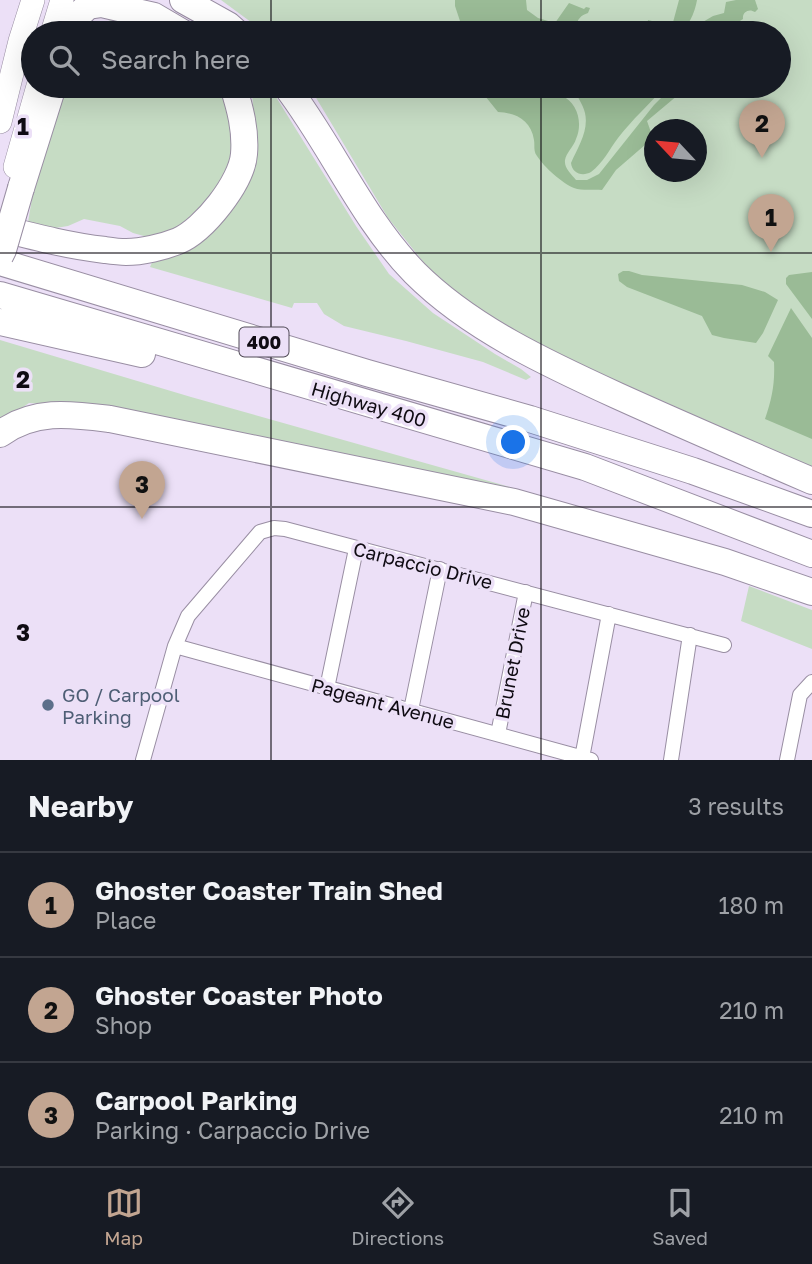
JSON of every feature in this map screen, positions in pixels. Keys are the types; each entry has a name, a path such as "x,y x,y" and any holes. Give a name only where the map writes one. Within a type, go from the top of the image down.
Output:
{"highway":[{"path":"183,0 221,21"},
{"path":"72,21 88,6 102,4 154,16 163,21"},
{"path":"0,256 49,98"},
{"path":"0,228 78,247 127,253 179,241 199,228 234,182 244,156 243,119 237,98"},
{"path":"294,98 387,242 415,274 480,326 587,382 812,481"},
{"name":"Highway 400","path":"0,262 542,423 693,471 812,514"},
{"name":"Highway 400","path":"0,295 585,467 812,554"},
{"path":"0,322 149,356 200,355"},
{"path":"0,434 11,426 39,415 110,419 514,502 725,562 812,592"}],"main road":[{"path":"26,21 33,0"},
{"path":"56,21 62,0"},
{"path":"0,122 21,38"},
{"path":"0,220 35,98"}],"street":[{"name":"Carpaccio Drive","path":"143,760 175,646 188,616 260,532 274,528 724,645"},
{"path":"327,688 356,549"},
{"path":"411,710 440,569"},
{"name":"Brunet Drive","path":"498,734 526,592"},
{"path":"586,759 609,614"},
{"path":"671,760 691,635"},
{"name":"Pageant Avenue","path":"175,646 586,759"},
{"path":"787,760 800,695 812,682"}],"green space":[{"path":"221,0 812,0 812,467 524,342 441,284 388,218 316,98 791,98 791,21 250,21"},
{"path":"455,0 526,0 527,10 548,21 460,21"},
{"path":"679,0 697,0 689,21 673,21"},
{"path":"755,0 758,9 755,12 746,11 740,21 704,21 724,13 726,2"},
{"path":"569,3 584,9 590,8 588,13 578,21 556,21"},
{"path":"63,98 224,98 232,119 232,148 227,170 213,196 177,228 151,238 120,226 84,219 68,226 49,229 28,222 36,175"},
{"path":"252,98 277,98 389,274 433,313 531,377 526,380 483,362 344,326 324,314 317,303 294,303 292,308 150,267 153,260 257,146"},
{"path":"487,98 566,98 572,103 578,114 579,126 575,142 565,160 566,166 576,180 587,180 599,174 661,98 674,98 649,119 644,119 644,146 616,170 602,190 574,188 554,174 536,154 530,127 511,114 498,112"},
{"path":"578,98 655,98 623,131 599,165 591,172 581,174 575,172 571,163 582,139 586,120"},
{"path":"623,271 742,285 765,292 778,300 756,343 724,338 712,335 702,316 627,287 619,281 618,274"},
{"path":"812,272 812,319 786,284 786,278 789,275"},
{"path":"791,308 812,338 812,439 765,419 774,377 774,362 768,356"},
{"path":"0,340 510,487 628,527 66,406 29,403 0,423"},
{"path":"749,586 812,610 812,649 741,621"}],"place":[{"name":"Ghoster Coaster Photo","path":"762,158"},
{"name":"Ghoster Coaster Train Shed","path":"771,252"},
{"name":"Carpool Parking","path":"142,519"},
{"name":"GO / Carpool Parking","path":"48,705"}]}
